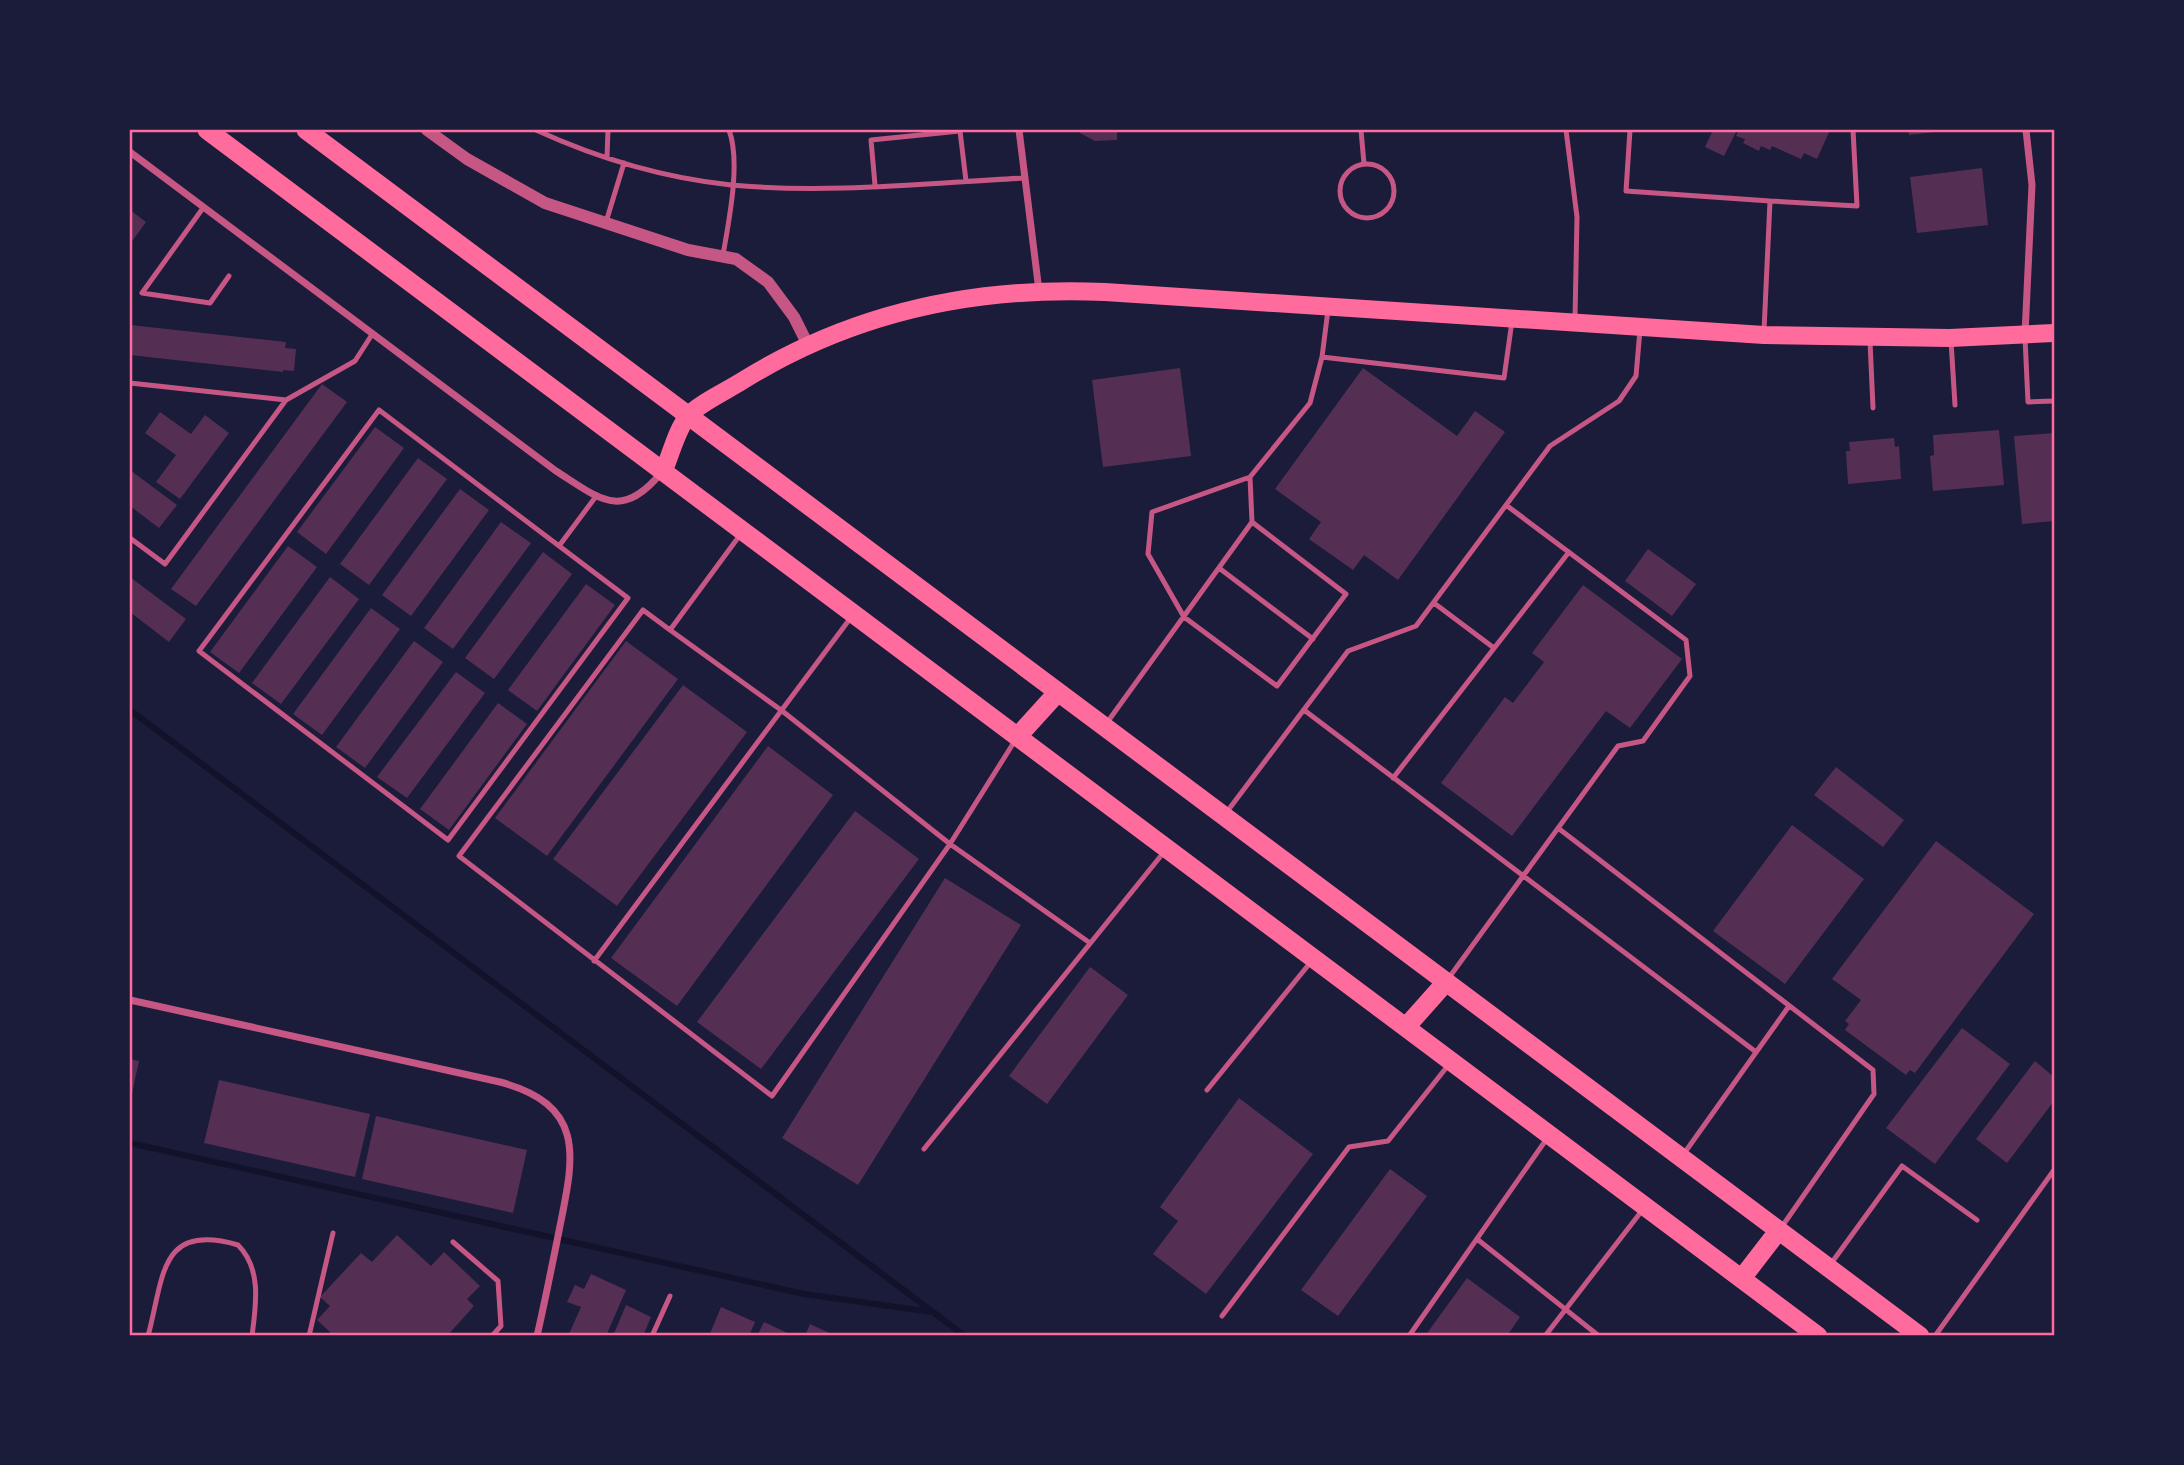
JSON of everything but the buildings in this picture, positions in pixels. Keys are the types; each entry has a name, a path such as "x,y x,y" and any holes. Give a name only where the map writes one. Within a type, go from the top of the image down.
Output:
{"highway":[{"path":"207,130 855,612 1818,1335"},
{"path":"306,130 1920,1335"},
{"path":"1018,736 1058,692"},
{"path":"1406,1027 1446,982"},
{"path":"1742,1278 1779,1230"}],"main road":[{"path":"664,470 688,416 772,362 865,321 910,308 980,295 1039,291 1105,292 1764,335 1951,338 2054,333"}],"street":[{"path":"427,130 467,159 545,203 605,225 688,250 736,259 768,282 794,317 808,345"},
{"path":"1019,130 1039,291"},
{"path":"2024,335 2032,185 2026,130"},
{"path":"130,152 556,471 597,495 621,503 634,500 646,491 664,470"},
{"path":"130,1000 499,1083 533,1094 552,1109 562,1124 572,1155 537,1335"}],"lane":[{"path":"536,130 624,163 676,176 732,185 875,185 1025,178"},
{"path":"607,157 608,130"},
{"path":"723,257 732,185 733,140 729,130"},
{"path":"1361,130 1364,164"},
{"path":"1566,130 1577,217 1574,323"},
{"path":"1630,130 1626,191 1857,206 1853,130"},
{"path":"875,185 870,140 960,131 966,181"},
{"path":"605,225 624,163"},
{"path":"1364,164 1382,168 1388,174 1394,191 1393,200 1382,213 1365,218 1349,211 1341,195 1344,178 1356,167 1364,164"},
{"path":"1764,335 1770,201"},
{"path":"203,208 142,293 211,303 229,276"},
{"path":"1252,522 1346,594 1277,687 1184,617 1148,554 1152,512 1250,477 1310,403 1322,357 1328,307"},
{"path":"1322,357 1504,377 1513,319"},
{"path":"1224,816 1348,651 1416,626 1550,446 1619,401 1636,376 1640,327"},
{"path":"130,538 165,564 286,400 355,361 373,334"},
{"path":"2024,335 2028,402 2054,401"},
{"path":"1870,338 1873,408"},
{"path":"1951,338 1955,405"},
{"path":"130,383 286,400"},
{"path":"379,410 559,546 628,598 448,840 199,651 379,410"},
{"path":"1105,727 1252,522 1250,477"},
{"path":"559,546 597,495"},
{"path":"1446,982 1618,747 1643,741 1690,676 1686,640 1506,505"},
{"path":"670,630 744,529"},
{"path":"1393,778 1569,552"},
{"path":"1219,568 1313,639"},
{"path":"1434,603 1494,648"},
{"path":"1018,736 950,844 772,1096 459,856 643,610 781,710 950,844 1090,943"},
{"path":"594,961 855,612"},
{"path":"1304,710 1756,1052"},
{"path":"1558,828 1873,1070 1874,1094 1779,1230"},
{"path":"924,1149 1167,848"},
{"path":"1206,1090 1314,957"},
{"path":"1682,1157 1789,1006"},
{"path":"1222,1316 1349,1147 1388,1141 1451,1060"},
{"path":"1409,1335 1550,1135"},
{"path":"1829,1267 1902,1166 1977,1220"},
{"path":"1935,1335 2054,1170"},
{"path":"1545,1335 1646,1206"},
{"path":"309,1335 333,1233"},
{"path":"148,1335 168,1263 175,1250 188,1241 206,1238 238,1245 250,1262 257,1301 252,1335"},
{"path":"1477,1239 1599,1335"},
{"path":"453,1242 498,1281 501,1326 492,1335"},
{"path":"652,1335 670,1296"}],"waterway":[{"path":"130,710 965,1336"},
{"path":"130,1143 804,1294 932,1312"}]}
